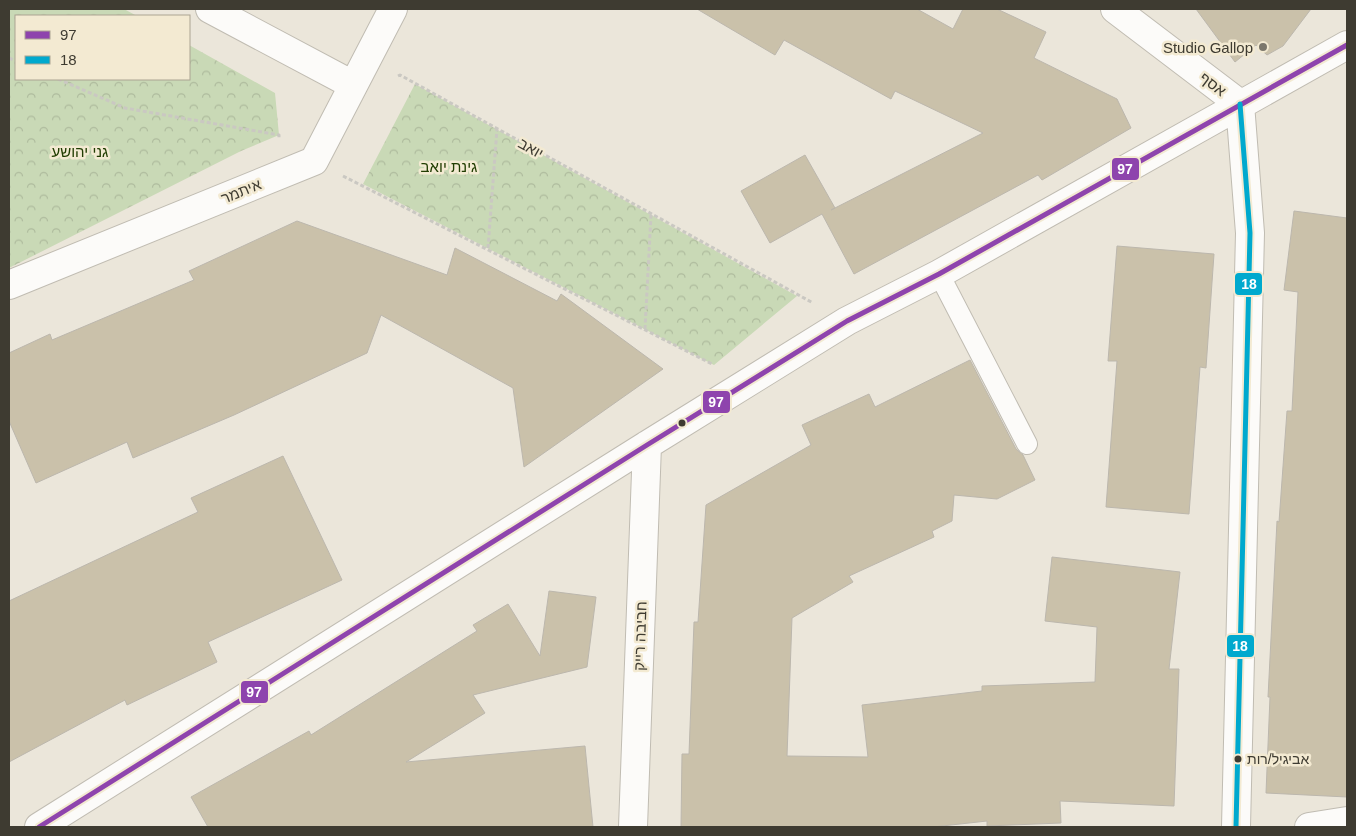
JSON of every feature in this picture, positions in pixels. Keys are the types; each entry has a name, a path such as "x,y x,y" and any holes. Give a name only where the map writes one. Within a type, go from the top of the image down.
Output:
{"street":[{"path":"210,9 353,85"},
{"path":"314,161 393,9"},
{"name":"אסף","path":"1115,9 1240,104"},
{"path":"39,827 847,321 939,274 1347,45"},
{"path":"1236,827 1250,233 1240,104"},
{"name":"איתמר","path":"9,285 314,161"},
{"name":"חביבה רייק","path":"633,827 647,445"},
{"path":"1308,827 1347,821"}],"lane":[{"path":"939,274 1027,444"}],"path":[{"name":"יואב","path":"353,85 400,75 847,321"},
{"path":"60,80 124,108 279,135 285,173"},
{"path":"488,248 497,129"},
{"path":"314,161 488,248 714,365 728,395"},
{"path":"645,330 651,215"}],"green space":[{"name":"גני יהושע","path":"9,9 124,9 135,15 15,15 15,80 190,80 190,46 275,93 279,135 241,151 9,268"},
{"name":"גינת יואב","path":"415,84 797,296 714,365 363,184"}],"building":[{"path":"697,9 917,9 953,29 963,9 997,9 1046,32 1034,58 1117,99 1131,128 1042,180 1038,175 854,274 822,214 770,243 741,191 805,155 835,208 983,133 895,91 891,99 784,40 775,55"},
{"path":"1196,9 1311,9 1283,46 1267,55 1256,45 1235,62"},
{"path":"1294,211 1347,218 1347,797 1266,793 1270,697 1268,697 1277,521 1279,522 1287,411 1292,411 1298,292 1284,290"},
{"path":"297,221 447,275 455,248 557,301 561,294 663,369 524,467 513,388 381,315 367,353 234,415 133,458 127,442 36,483 9,421 9,353 50,334 52,340 194,280 189,271"},
{"path":"1117,246 1214,254 1206,368 1200,367 1189,514 1106,507 1117,361 1108,361"},
{"path":"970,360 1016,449 1023,455 1035,480 997,499 954,495 952,521 932,531 934,537 849,576 853,582 792,618 787,756 868,757 862,705 982,691 982,686 1095,682 1097,627 1045,621 1052,557 1180,572 1169,669 1179,669 1174,806 1060,801 1061,823 987,826 987,821 933,827 681,827 682,754 689,754 694,622 698,622 706,505 811,445 802,425 869,394 875,407"},
{"path":"283,456 342,580 208,642 217,662 127,705 125,700 9,762 9,601 198,512 191,498"},
{"path":"549,591 596,597 587,667 473,695 485,713 406,762 585,746 593,827 208,827 191,797 309,731 311,735 477,631 473,625 508,604 540,656"}],"transit line":[{"name":"97","path":"39,827 847,321 939,274 1347,45"},
{"name":"18","path":"1236,827 1250,233 1240,104"}],"place":[{"name":"Studio Gallop","path":"1263,47"},
{"name":"אביגיל/רות","path":"1238,759"}]}
